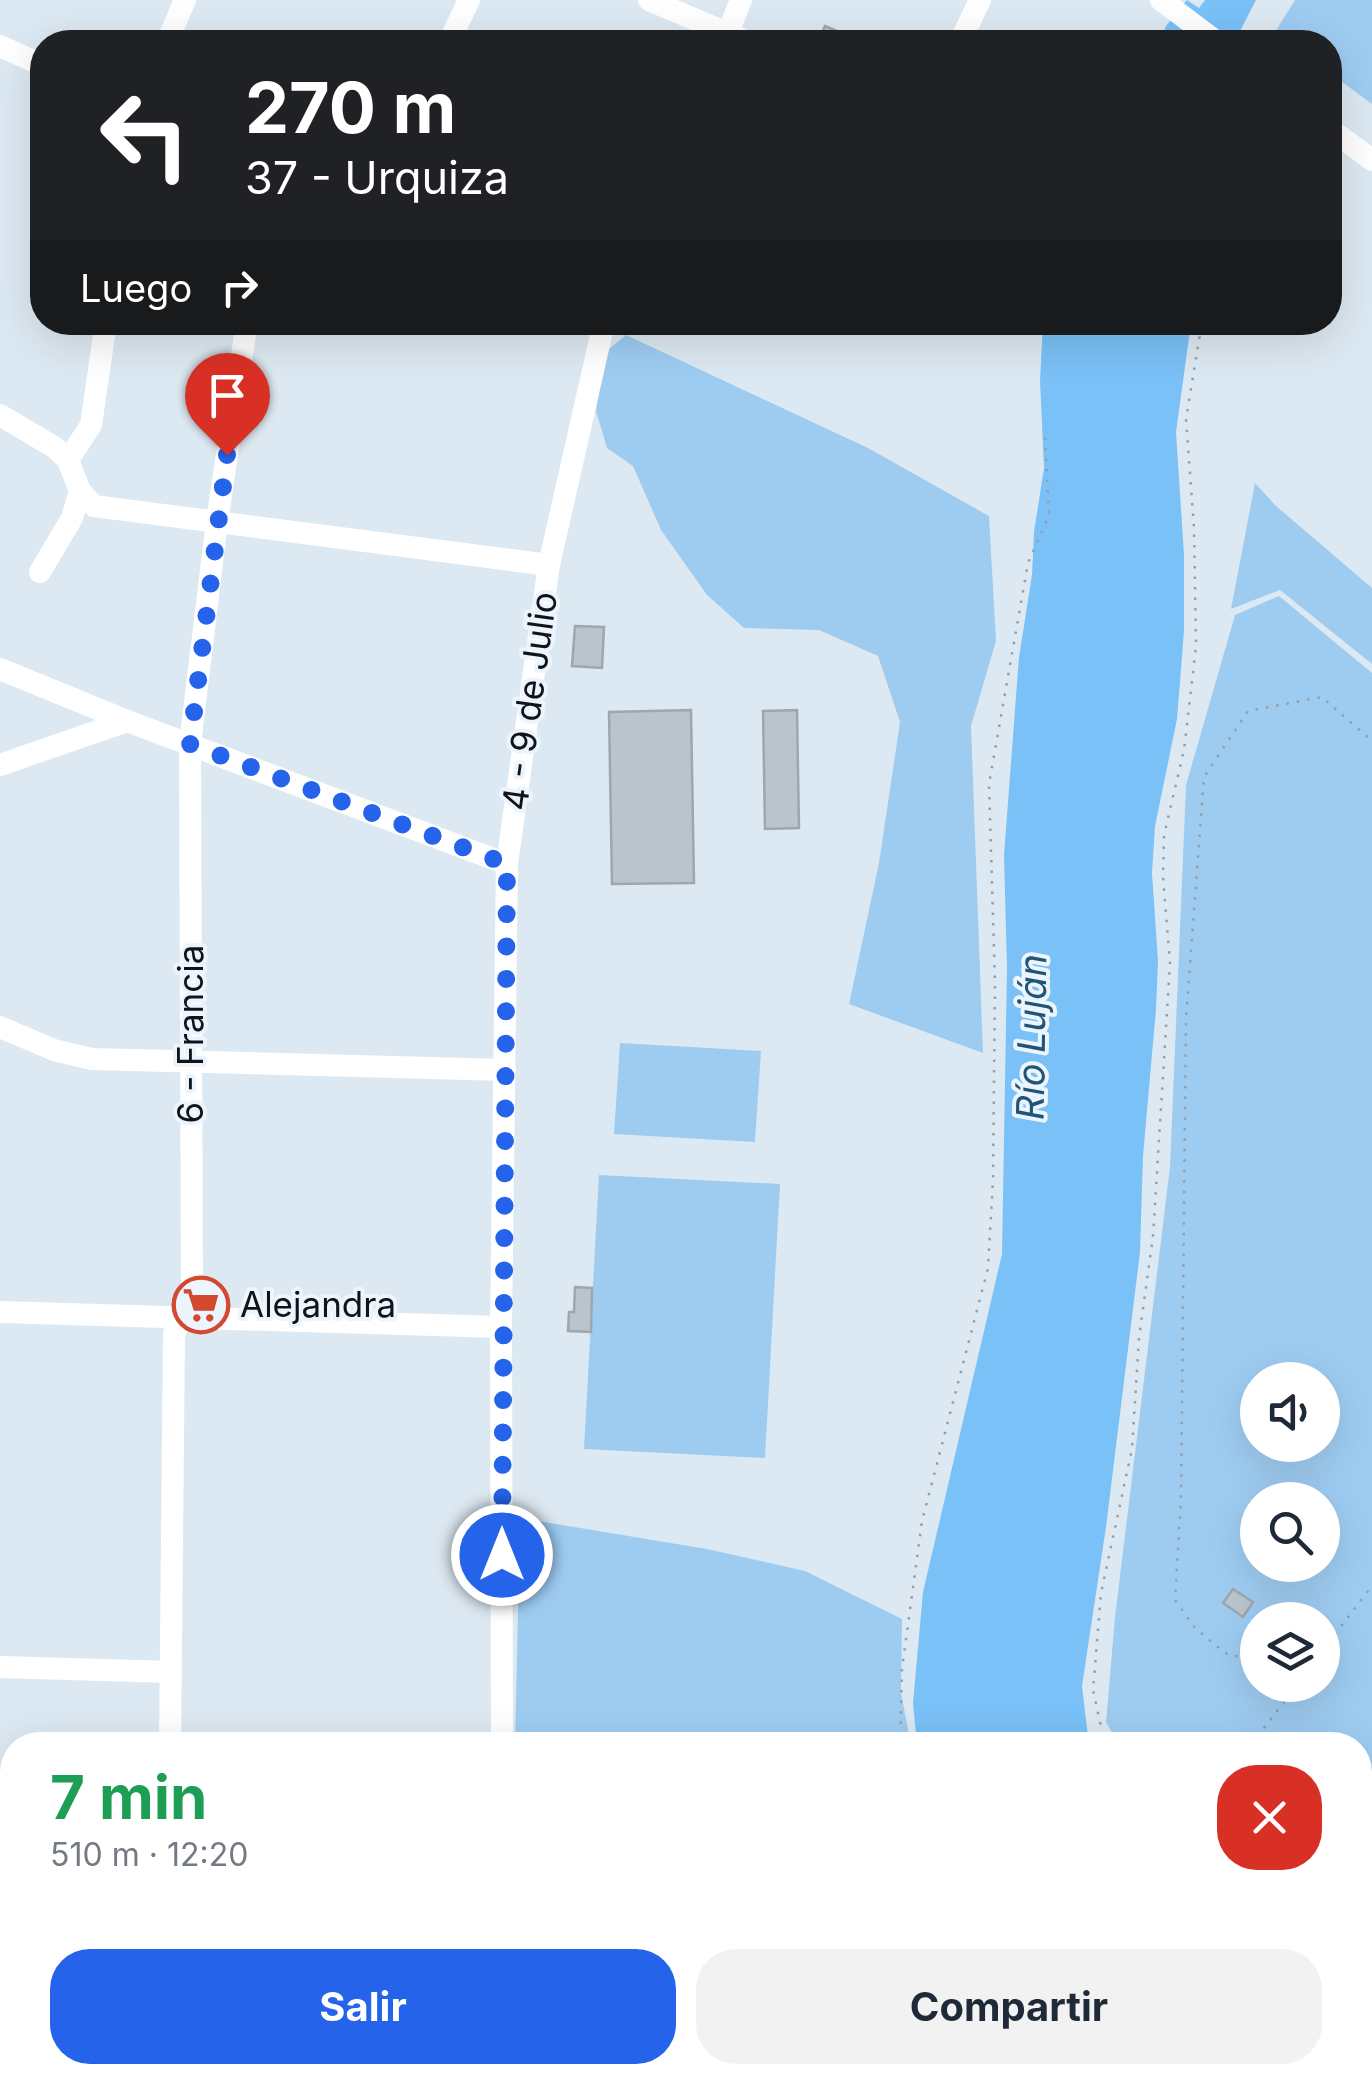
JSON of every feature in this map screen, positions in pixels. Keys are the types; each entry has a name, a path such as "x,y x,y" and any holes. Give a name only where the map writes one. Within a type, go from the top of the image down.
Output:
{"street":[{"path":"172,30 185,0"},
{"path":"455,30 469,0"},
{"path":"649,0 712,30"},
{"path":"735,30 741,0"},
{"path":"966,30 980,0"},
{"path":"1161,0 1201,30"},
{"path":"0,46 30,60"},
{"path":"1342,138 1372,160"},
{"path":"68,460 91,426 104,335"},
{"name":"6 - Francia","path":"170,1732 174,1334 192,1299 190,744 245,335"},
{"name":"4 - 9 de Julio","path":"502,1732 501,1327 507,864 548,565 601,335"},
{"path":"0,415 54,447 68,460 80,490 94,506 548,565"},
{"path":"40,572 72,518 80,490"},
{"path":"0,669 507,864"},
{"path":"0,765 127,721"},
{"path":"0,1028 54,1050 92,1060 504,1070"},
{"path":"0,1312 501,1327"},
{"path":"0,1667 171,1672"}],"path":[{"path":"1102,1732 1092,1690 1101,1593 1132,1450 1139,1338 1153,1236 1170,963 1164,835 1184,750 1196,646 1194,528 1186,420 1200,335"},
{"path":"900,1732 902,1669 922,1521 988,1268 995,983 989,784 1028,563 1050,514 1045,436"},
{"path":"1240,1657 1225,1653 1196,1628 1175,1600 1181,1498 1186,1018 1204,777 1248,712 1322,698 1372,741"},
{"path":"1340,1628 1372,1586"},
{"path":"1261,1732 1284,1702"}],"shaded area":[{"path":"1295,0 1372,0 1372,104 1342,82 1342,30 1276,30"},
{"path":"626,335 868,448 989,516 996,641 971,726 983,1053 849,1004 879,863 900,722 878,656 819,630 744,628 707,595 661,530 633,466 607,448 596,411 605,352"},
{"path":"1255,483 1276,506 1372,588 1372,664 1280,590 1231,609"},
{"path":"1279,596 1372,673 1372,1732 1112,1732 1106,1722 1115,1617 1170,1167 1186,785 1235,615"},
{"path":"620,1043 761,1051 755,1142 614,1134"},
{"path":"599,1175 780,1184 765,1458 584,1449"},
{"path":"520,1518 707,1549 805,1571 902,1619 901,1693 908,1732 515,1732"}],"water":[{"path":"1187,0 1199,8 1205,0 1256,0 1241,30 1164,30"},
{"name":"Río Luján","path":"1042,335 1189,335 1176,432 1184,555 1184,631 1177,719 1155,826 1152,873 1158,961 1140,1252 1082,1686 1087,1732 916,1732 913,1703 923,1592 1002,1254 1007,968 1004,855 1019,657 1044,468"}],"building":[{"path":"575,626 604,627 602,668 572,666"},
{"path":"691,710 694,883 612,884 609,712"},
{"path":"797,710 799,828 765,829 763,711"},
{"path":"575,1287 592,1288 591,1332 568,1331"},
{"path":"1233,1589 1253,1602 1240,1602 1240,1615 1223,1603"}],"place":[{"name":"Alejandra","path":"201,1305"}],"route":[{"path":"227,455 190,744 507,864 502,1555"}]}
